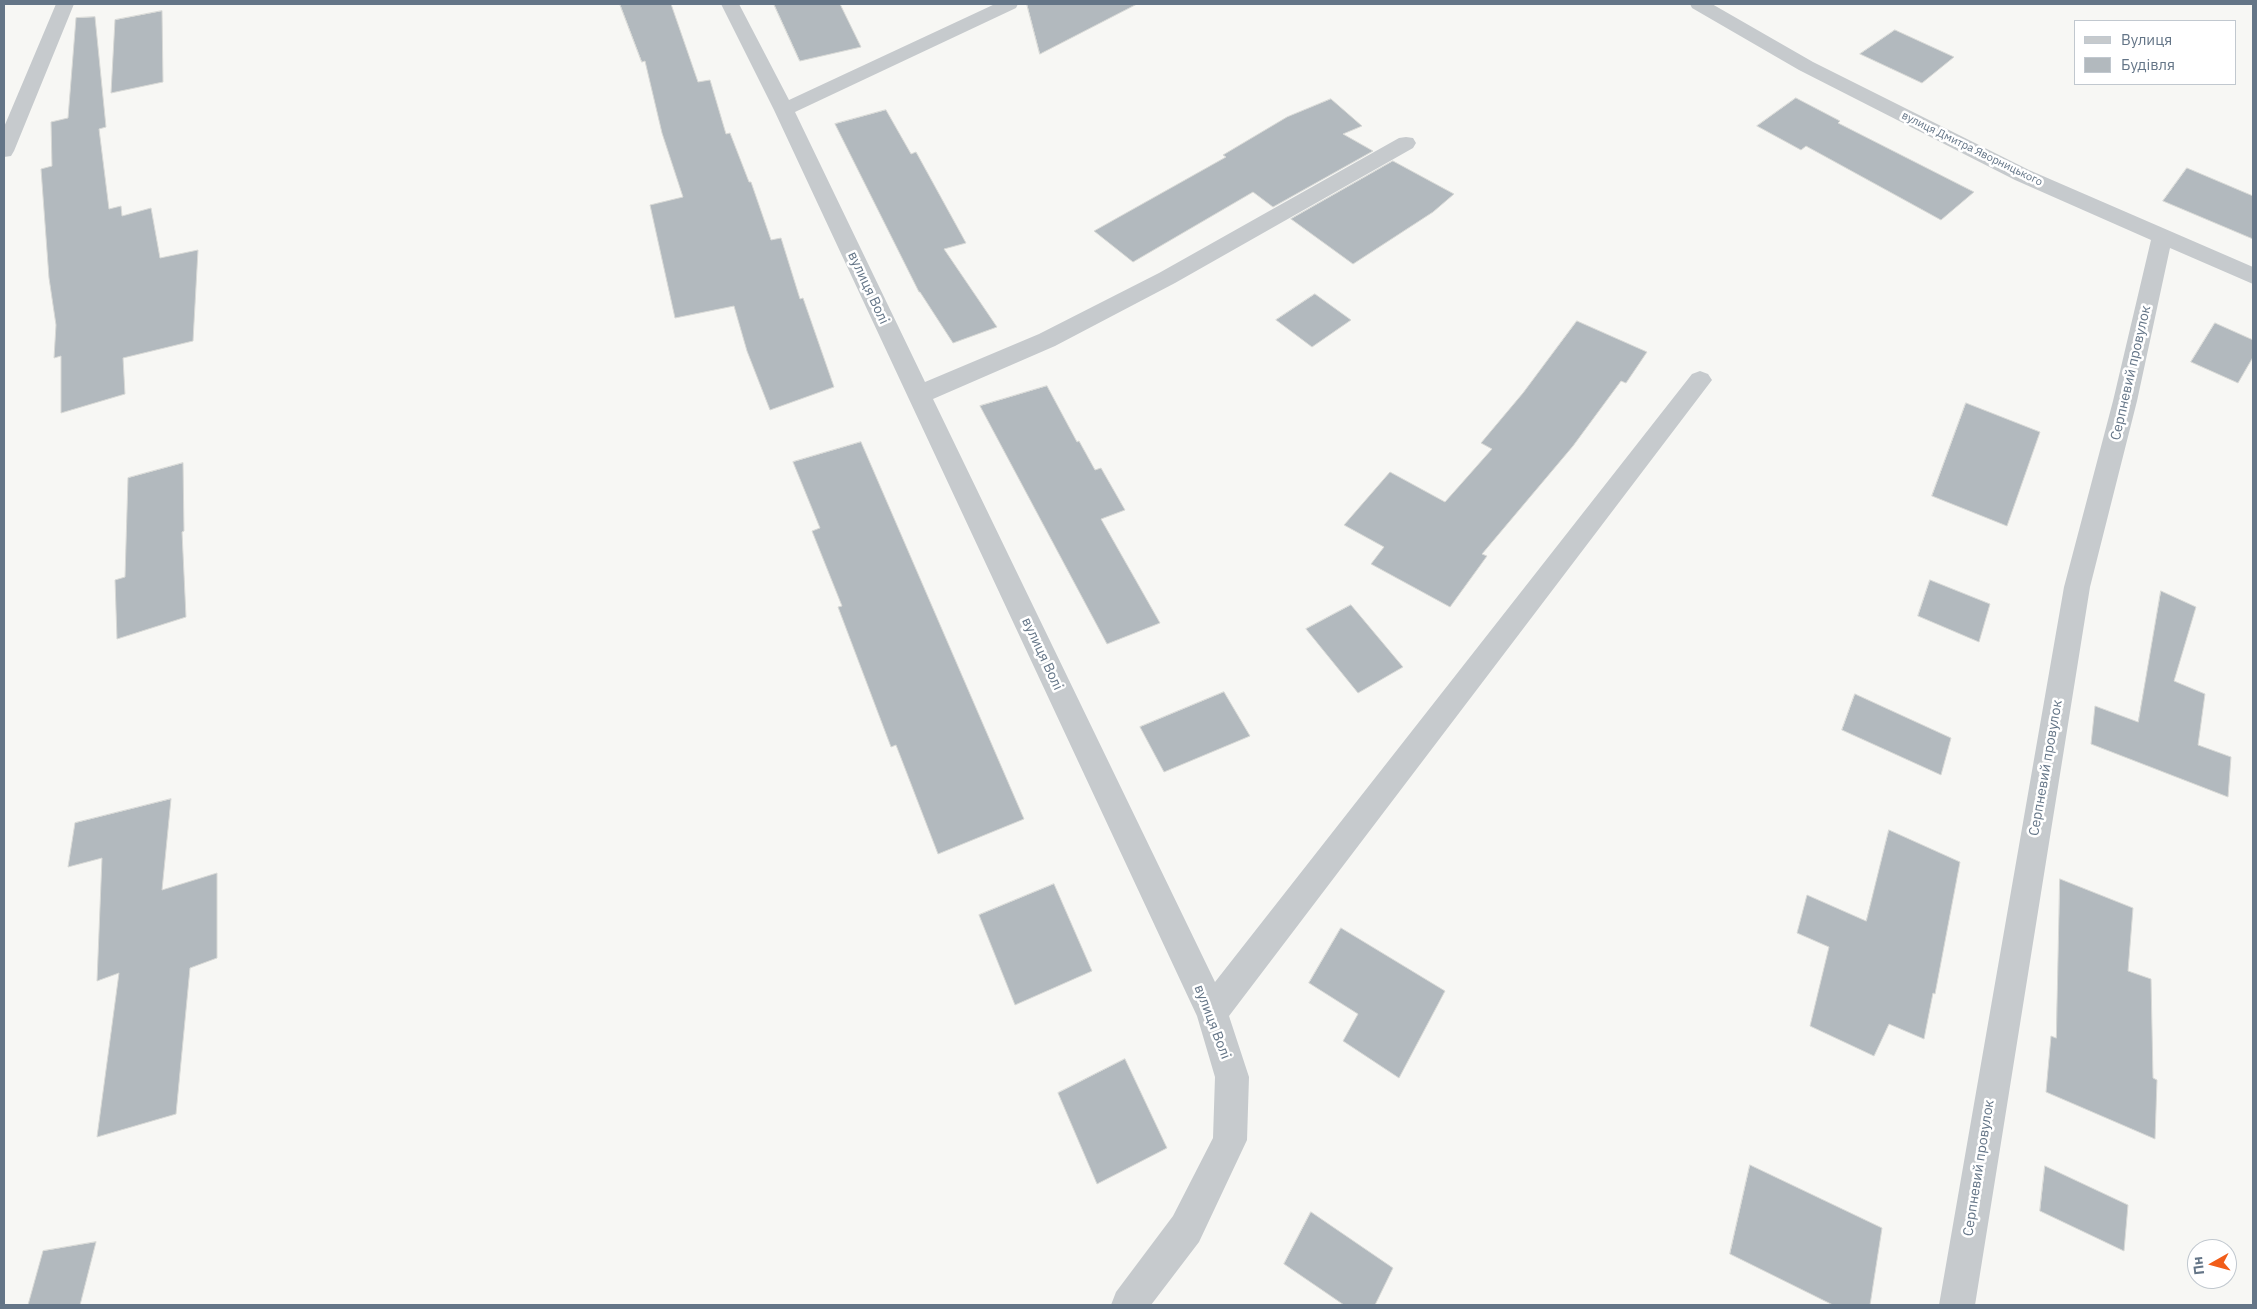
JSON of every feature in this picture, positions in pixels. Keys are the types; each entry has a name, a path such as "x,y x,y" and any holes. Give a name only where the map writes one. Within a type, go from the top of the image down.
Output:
{"street":[{"path":"4,151 65,4"},
{"name":"вулиця Волі","path":"730,4 784,110 1212,1012 1232,1077 1230,1140 1186,1229 1129,1305"},
{"path":"784,110 1009,4"},
{"name":"вулиця Дмитра Яворницького","path":"1699,4 1806,66 2013,170 2253,276"},
{"path":"919,395 1047,340 1150,287 1406,144"},
{"name":"Серпневий провулок","path":"1957,1305 2077,587 2125,402 2162,237"},
{"path":"1212,1012 1700,380"}],"building":[{"path":"620,4 671,4 698,82 710,80 726,134 730,133 749,182 751,182 771,240 781,238 800,299 803,298 834,387 770,410 747,351 734,306 675,318 650,205 683,197 662,133 645,61 642,62"},
{"path":"774,4 840,4 861,47 800,61"},
{"path":"1027,4 1137,4 1040,54"},
{"path":"162,11 163,82 111,93 115,20"},
{"path":"95,17 106,127 99,129 109,209 121,206 122,216 151,208 160,258 198,250 193,341 123,358 125,394 61,413 61,356 54,358 56,325 49,278 41,169 52,166 51,122 68,118 76,18"},
{"path":"1895,30 1954,57 1922,83 1860,54"},
{"path":"1796,98 1840,121 1838,123 1974,192 1941,220 1806,146 1801,150 1757,126"},
{"path":"1331,99 1362,126 1343,134 1373,151 1273,207 1253,192 1133,262 1094,231 1226,157 1223,155 1287,117"},
{"path":"886,110 911,154 916,152 966,243 944,249 997,327 953,343 919,292 835,124"},
{"path":"1393,161 1454,194 1433,212 1353,264 1291,219"},
{"path":"2187,168 2253,196 2253,239 2163,201"},
{"path":"1315,294 1351,320 1312,347 1276,320"},
{"path":"1577,321 1647,352 1626,383 1621,381 1573,446 1482,554 1487,556 1450,607 1371,564 1384,547 1344,525 1390,472 1445,502 1492,449 1481,443 1523,393"},
{"path":"2215,323 2253,340 2253,357 2238,383 2191,362"},
{"path":"1047,386 1077,442 1079,441 1095,470 1101,468 1125,510 1101,519 1160,623 1107,644 980,406"},
{"path":"1966,403 2040,432 2007,526 1932,496"},
{"path":"861,442 1024,819 938,854 896,745 891,747 838,607 842,606 812,531 820,528 793,462"},
{"path":"183,463 184,531 182,532 186,617 117,639 115,580 125,577 128,478"},
{"path":"1930,580 1990,604 1979,642 1918,616"},
{"path":"2161,591 2196,607 2174,681 2205,694 2198,745 2231,757 2228,797 2091,744 2095,706 2138,722"},
{"path":"1351,605 1403,667 1358,693 1306,629"},
{"path":"1224,692 1250,736 1164,772 1140,727"},
{"path":"1855,694 1951,738 1941,775 1842,730"},
{"path":"171,799 162,890 217,873 217,958 190,968 176,1114 97,1137 119,973 97,981 102,858 68,867 75,823"},
{"path":"1889,830 1960,862 1935,994 1933,993 1924,1039 1889,1024 1874,1056 1810,1026 1829,947 1797,933 1807,895 1866,921"},
{"path":"2060,879 2133,908 2128,971 2151,979 2153,1078 2157,1080 2155,1139 2046,1092 2051,1036 2056,1038"},
{"path":"1054,884 1092,971 1015,1005 979,915"},
{"path":"1341,928 1445,991 1399,1078 1343,1041 1358,1014 1309,983"},
{"path":"1125,1059 1167,1148 1097,1184 1058,1093"},
{"path":"1750,1165 1882,1228 1870,1305 1833,1305 1730,1254"},
{"path":"2045,1166 2128,1205 2124,1251 2040,1211"},
{"path":"1311,1212 1393,1268 1375,1305 1344,1305 1284,1264"},
{"path":"96,1242 80,1305 28,1305 43,1251"}]}
